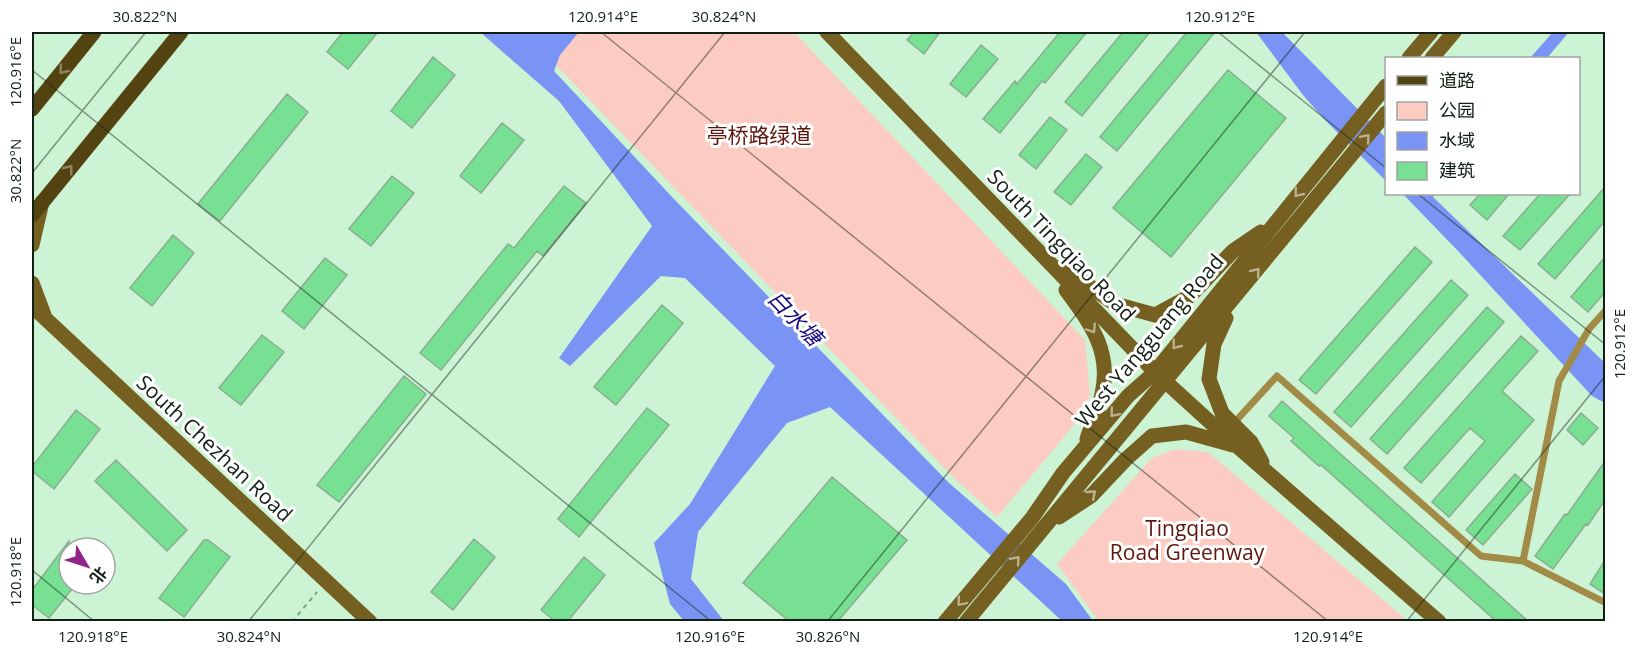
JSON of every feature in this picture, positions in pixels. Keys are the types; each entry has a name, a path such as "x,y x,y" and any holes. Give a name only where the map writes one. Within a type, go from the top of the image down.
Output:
{"main road":[{"path":"32,109 94,32"},
{"path":"32,215 181,32"}],"street":[{"name":"South Tingqiao Road","path":"827,32 1160,376 1439,621"},
{"path":"1410,57 1431,32"},
{"path":"1433,57 1454,32"},
{"name":"West Yangguang Road","path":"945,621 983,588 1160,376 1275,221 1385,87"},
{"name":"West Yangguang Road","path":"1038,522 1064,473 1128,396 1160,376 1235,298 1385,115"},
{"path":"32,245 42,202"},
{"path":"1034,247 1115,304 1155,315 1190,296 1233,251 1275,221"},
{"path":"1034,247 1097,336 1105,363 1102,393 1084,449"},
{"path":"32,283 39,320"},
{"path":"1235,298 1214,344 1209,379 1222,413 1251,442 1268,473"},
{"name":"South Chezhan Road","path":"32,306 39,320 370,621"},
{"path":"1038,522 1091,496 1125,460 1152,436 1186,432 1236,445"},
{"name":"West Yangguang Road","path":"966,621 983,588"}],"lane":[{"path":"1523,561 1558,381 1589,329 1605,310"},
{"path":"1233,424 1277,376 1481,556 1523,561 1605,603"}],"path":[{"path":"292,621 326,581"}],"green space":[{"name":"亭桥路绿道","path":"524,32 794,32 1085,340 1090,395 1073,426 997,517 953,477"},
{"name":"Tingqiao Road Greenway","path":"1176,449 1208,452 1408,621 1099,621 1057,564 1152,458"}],"water":[{"path":"480,32 535,34 579,32 560,55 554,71 674,199 949,483 1066,584 1093,621 1062,621 830,407 787,423 698,532 691,579 724,621 684,621 670,604 654,543 690,504 775,366 685,278 661,276 570,366 559,358 652,226 559,101"},
{"path":"1256,32 1282,32 1385,137 1385,180 1324,119"},
{"path":"1553,32 1569,32 1548,57 1531,57"},
{"path":"1404,195 1434,195 1433,197 1605,363 1605,403 1592,396"}],"building":[{"path":"343,32 378,32 348,69 327,52"},
{"path":"914,32 940,32 924,54 907,40"},
{"path":"1060,32 1087,32 1045,83 1042,81 1000,133 983,119 1015,81 1017,84"},
{"path":"1123,32 1150,32 1082,116 1065,102"},
{"path":"1187,32 1215,32 1117,151 1100,137"},
{"path":"981,45 998,59 966,97 950,84"},
{"path":"433,57 455,75 412,128 391,111"},
{"path":"1228,70 1286,118 1171,257 1113,208"},
{"path":"287,94 308,112 220,221 198,204"},
{"path":"1050,117 1067,130 1036,169 1019,155"},
{"path":"502,123 524,140 481,193 460,176"},
{"path":"1086,154 1102,167 1071,205 1054,192"},
{"path":"392,176 414,193 371,246 349,229"},
{"path":"564,186 586,203 543,256 537,251 441,370 420,353 508,244 514,248"},
{"path":"1605,187 1605,221 1555,279 1538,264"},
{"path":"1479,195 1508,195 1487,220 1470,205"},
{"path":"1539,195 1569,195 1520,250 1503,236"},
{"path":"173,235 194,253 152,306 130,288"},
{"path":"1415,247 1432,262 1316,394 1299,380"},
{"path":"1605,257 1605,292 1588,312 1571,297"},
{"path":"325,258 347,275 304,329 282,311"},
{"path":"1451,280 1468,295 1351,427 1334,412"},
{"path":"662,305 683,323 616,405 594,387"},
{"path":"1487,307 1504,322 1387,454 1370,439"},
{"path":"262,335 284,352 241,405 219,388"},
{"path":"1521,336 1538,351 1502,391 1534,420 1449,517 1432,502 1485,441 1470,428 1421,483 1404,468"},
{"path":"404,376 426,394 339,502 317,485"},
{"path":"1282,401 1528,621 1496,621 1291,441 1294,438 1269,416"},
{"path":"647,408 669,425 579,537 558,519"},
{"path":"76,410 100,429 54,489 32,471 32,467"},
{"path":"1581,413 1598,428 1583,445 1567,430"},
{"path":"116,460 187,530 167,551 95,481"},
{"path":"1605,461 1605,500 1553,569 1535,556"},
{"path":"1515,474 1532,489 1483,545 1466,530"},
{"path":"832,477 907,540 838,621 789,621 743,583"},
{"path":"474,539 495,557 453,610 431,592"},
{"path":"204,540 208,540 230,557 184,617 159,598"},
{"path":"57,557 57,596 66,596 49,618 32,605 32,590"},
{"path":"584,557 605,575 568,621 555,621 541,610"},
{"path":"1605,560 1605,594 1590,584"}],"water label":[{"name":"白水塘","path":"796,317"}]}
